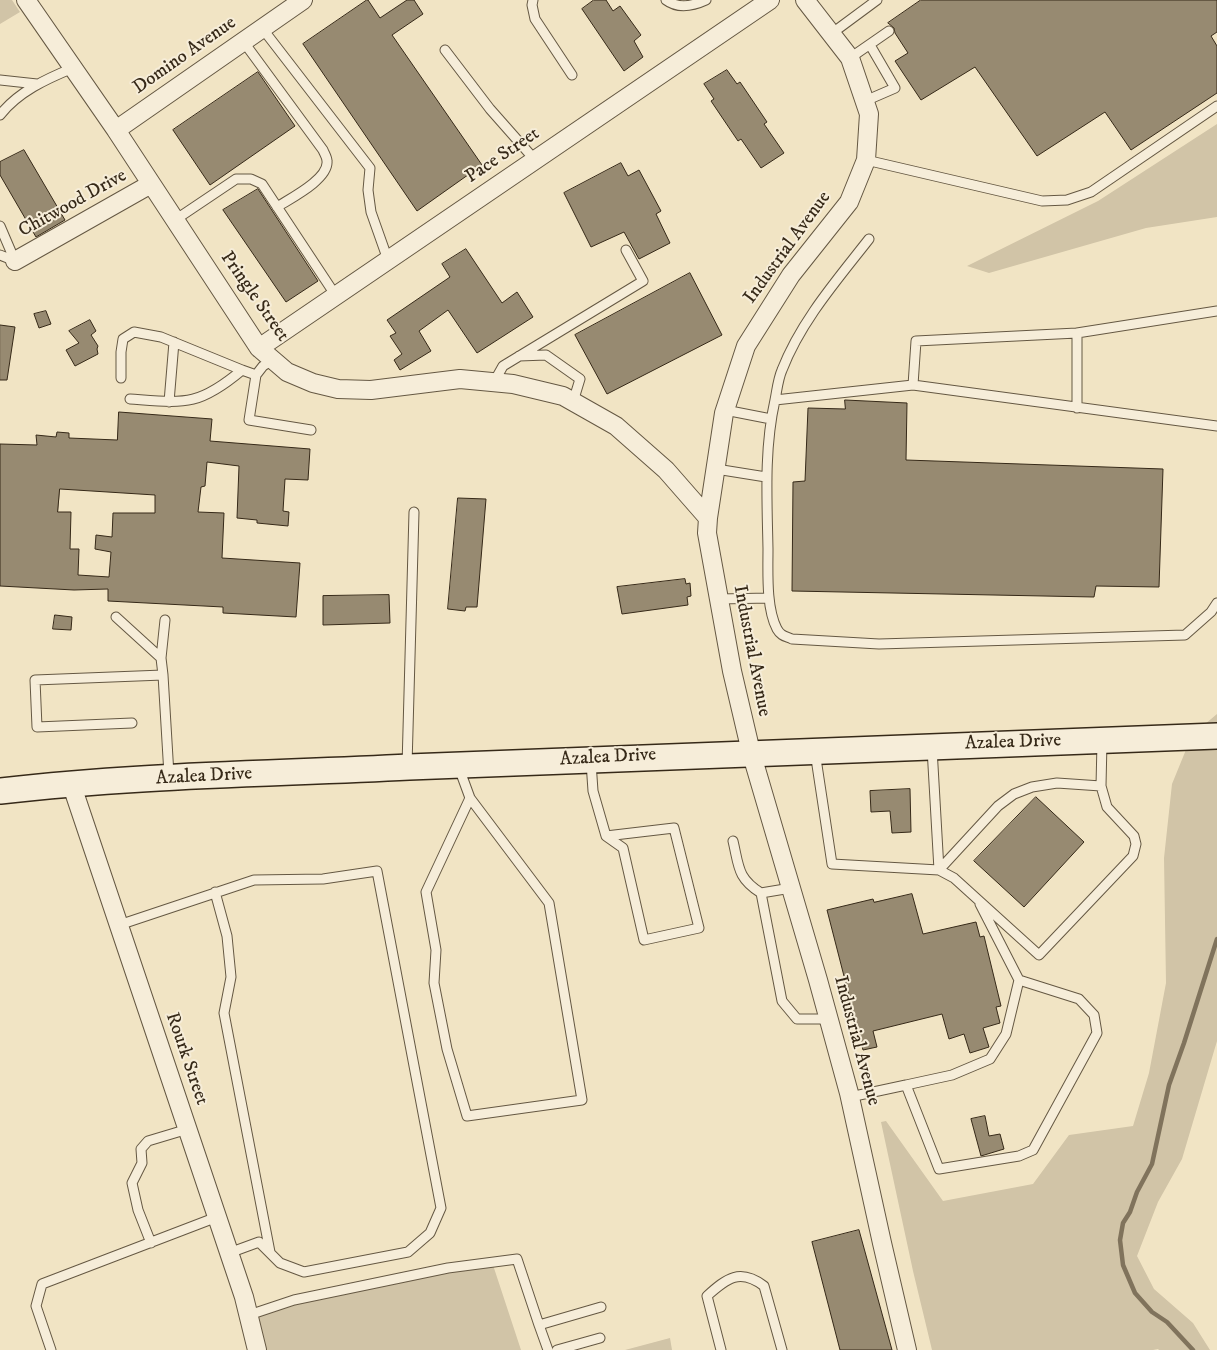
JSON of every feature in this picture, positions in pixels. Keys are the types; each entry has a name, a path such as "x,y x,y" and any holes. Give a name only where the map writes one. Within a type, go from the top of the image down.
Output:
{"street":[{"name":"Pringle Street","path":"26,0 116,130 259,348 287,372 313,383 338,389 371,390 460,379 513,384 563,396 616,426 666,470 708,518"},
{"name":"Domino Avenue","path":"116,130 303,0"},
{"name":"Pace Street","path":"259,348 770,0"},
{"name":"Industrial Avenue","path":"805,0 850,58 869,114 866,160 850,202 791,275 746,346 725,410 708,518 708,533 732,671 751,752 850,1097 907,1350"},
{"name":"Chitwood Drive","path":"8,258 151,184"},
{"name":"Azalea Drive","path":"0,791 71,783 169,778 751,752 1217,736"},
{"name":"Rourk Street","path":"71,783 229,1252 249,1315 257,1350"}],"lane":[{"path":"533,0 532,5 535,19 572,75"},
{"path":"666,0 680,6 696,4 706,0"},
{"path":"831,34 877,0"},
{"path":"262,28 370,168 368,190 371,212 388,260"},
{"path":"850,58 889,31"},
{"path":"244,41 323,150 328,160 326,168 317,181 277,208"},
{"path":"865,100 895,88 870,45"},
{"path":"445,50 490,109 536,160"},
{"path":"0,115 6,107 37,84 73,68"},
{"path":"0,80 37,84"},
{"path":"866,160 1042,201 1067,200 1092,192 1217,106"},
{"path":"175,220 236,179 251,179 262,184 336,296"},
{"path":"0,226 8,258"},
{"path":"869,239 821,301 797,336 781,372 771,419 766,477 769,598 776,627 782,636 879,644 1185,635 1211,612 1217,603"},
{"path":"494,382 503,366 643,281 626,250"},
{"path":"912,385 916,341 1077,334 1217,311"},
{"path":"121,378 123,339 134,332 161,336 256,375"},
{"path":"1077,334 1077,408"},
{"path":"169,402 174,342"},
{"path":"519,356 546,355 580,379 573,402"},
{"path":"273,360 263,366 256,375 250,420 311,430"},
{"path":"130,399 169,402 190,401 211,393 242,370"},
{"path":"775,400 912,385 1217,426"},
{"path":"725,410 771,419"},
{"path":"716,469 766,477"},
{"path":"407,768 414,512"},
{"path":"719,599 769,598"},
{"path":"116,617 161,658"},
{"path":"165,620 161,658 169,778"},
{"path":"132,723 38,728 35,680 163,675"},
{"path":"814,750 832,864 939,870 954,878 1039,955 1132,856 1136,844 1134,836 1108,806 1101,786 1102,740"},
{"path":"932,745 939,870"},
{"path":"591,759 593,791 606,836 623,848 644,940 699,928 674,828 606,836"},
{"path":"458,765 470,798 549,904 582,1100 468,1116 447,1049 434,983 436,950 426,892 470,798"},
{"path":"939,870 998,806 1014,794 1032,787 1057,783 1101,786"},
{"path":"733,841 743,878 761,893 782,1001 797,1019 829,1020"},
{"path":"119,925 254,880 323,879 377,871 441,1208 430,1233 408,1252 304,1272 280,1262 259,1242 229,1252"},
{"path":"761,893 791,888"},
{"path":"215,892 227,936 231,977 224,1013 270,1252"},
{"path":"850,1097 952,1075 990,1059 1006,1034 1019,980 977,899"},
{"path":"906,1085 939,1169 1019,1156 1033,1150 1097,1033 1094,1015 1079,998 1019,980"},
{"path":"151,1243 138,1210 132,1183 142,1163 141,1149 148,1141 188,1129"},
{"path":"51,1350 36,1306 42,1284 217,1217"},
{"path":"249,1315 294,1300 448,1268 517,1259 548,1350"},
{"path":"721,1350 707,1296 722,1282 742,1275 755,1279 764,1286 782,1350"},
{"path":"539,1325 601,1307"},
{"path":"557,1350 600,1338"}],"shaded area":[{"path":"0,0 12,0 20,12 0,24"},
{"path":"1217,124 1217,217 1146,228 989,273 967,266 1098,201"},
{"path":"1217,714 1217,1041 1182,1159 1158,1202 1137,1256 1154,1289 1193,1323 1210,1350 932,1350 881,1122 886,1121 943,1201 1033,1184 1069,1135 1133,1126 1149,1073 1166,983 1164,858 1172,784 1192,735"},
{"path":"492,1262 521,1350 257,1350 249,1315 294,1300"},
{"path":"670,1338 672,1350 625,1350"}],"building":[{"path":"367,0 380,18 407,0 414,0 423,14 392,35 482,165 417,211 303,44"},
{"path":"594,0 606,0 613,11 620,6 641,35 634,41 643,57 624,71 582,9"},
{"path":"921,0 1217,0 1217,32 1211,36 1217,46 1217,93 1131,150 1105,112 1037,156 975,67 921,100 895,61 908,53 895,33 894,28 888,23"},
{"path":"727,70 737,84 740,82 767,122 764,124 784,153 761,168 741,139 738,141 711,101 714,99 704,84"},
{"path":"258,72 295,126 210,185 173,130"},
{"path":"24,150 65,220 36,237 0,175 0,162"},
{"path":"621,163 628,176 639,170 661,211 656,214 670,243 639,259 624,232 591,247 564,193"},
{"path":"258,189 318,281 286,302 223,210"},
{"path":"466,249 502,303 517,292 533,317 477,353 448,310 419,331 431,351 400,370 394,360 402,354 390,336 396,333 387,320 450,277 442,264"},
{"path":"690,273 722,335 607,394 575,335"},
{"path":"46,311 51,324 39,328 34,314"},
{"path":"90,320 96,331 91,335 98,346 98,354 75,366 66,350 79,343 69,331"},
{"path":"0,325 15,327 7,380 0,380"},
{"path":"845,400 907,403 906,460 1163,469 1159,587 1096,586 1094,597 792,591 793,482 805,481 808,408 845,409"},
{"path":"119,412 212,419 210,441 310,449 308,480 285,479 283,511 289,512 288,526 257,523 257,520 237,518 239,466 207,462 205,486 201,487 198,512 224,513 222,558 300,563 296,617 223,613 223,607 108,601 108,589 74,590 0,586 0,444 37,445 36,435 56,437 57,432 69,433 69,438 117,440","holes":["60,489 155,495 155,513 113,513 112,537 96,535 95,549 111,552 109,577 78,575 79,549 70,549 71,512 58,512"]},
{"path":"458,498 486,499 477,607 466,607 465,611 448,609"},
{"path":"685,579 686,584 690,583 691,596 687,597 688,605 622,614 617,587"},
{"path":"389,595 390,623 323,625 323,596"},
{"path":"55,615 72,617 71,630 53,629"},
{"path":"910,789 911,832 892,833 890,811 871,812 870,791"},
{"path":"1036,797 1084,842 1024,907 974,861"},
{"path":"912,894 923,934 976,922 980,937 984,936 1001,1006 996,1007 1000,1023 983,1028 989,1047 970,1053 964,1034 949,1039 942,1014 873,1031 877,1047 863,1050 827,910 873,899 874,902"},
{"path":"985,1116 989,1136 1000,1134 1004,1149 981,1156 971,1119"},
{"path":"859,1230 892,1350 840,1350 812,1242"}],"waterway":[{"path":"1193,1350 1167,1322 1152,1312 1135,1293 1123,1265 1120,1240 1123,1223 1152,1164 1169,1085 1217,939"}]}
